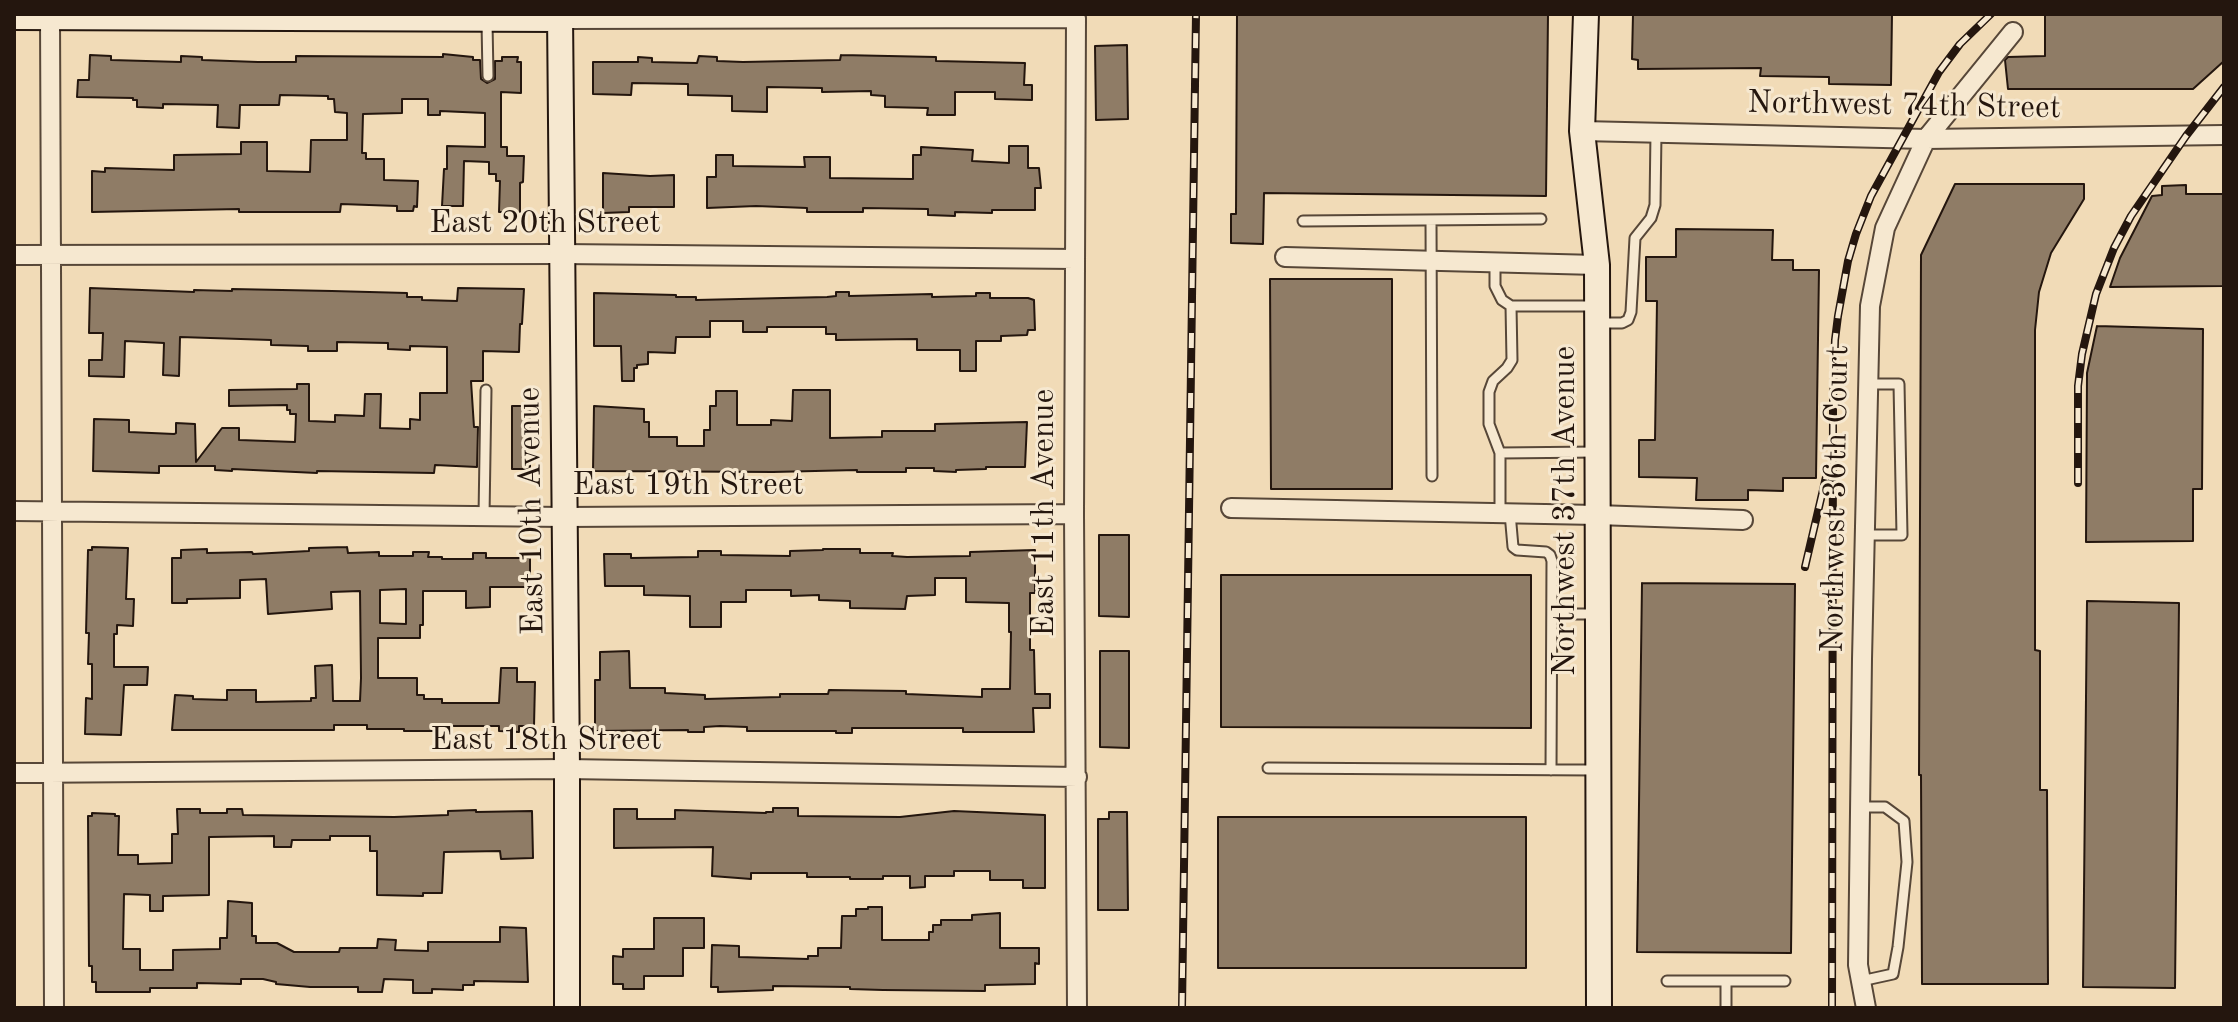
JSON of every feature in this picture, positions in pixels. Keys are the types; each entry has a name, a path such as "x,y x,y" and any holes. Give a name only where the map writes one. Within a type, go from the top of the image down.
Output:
{"street":[{"name":"Northwest 37th Avenue","path":"1586,14 1582,131 1597,265 1599,1008"},
{"path":"14,17 560,16"},
{"name":"East 11th Avenue","path":"560,16 1076,18 1074,514 1077,1008"},
{"name":"East 10th Avenue","path":"560,16 567,1008"},
{"path":"50,17 54,1008"},
{"name":"Northwest 36th Court","path":"1866,1008 1858,965 1870,306 1885,228 1926,139 2013,32"},
{"name":"Northwest 74th Street","path":"1582,131 1926,139 2224,135"},
{"name":"East 20th Street","path":"14,255 562,254 1075,259"},
{"path":"1285,257 1597,265"},
{"path":"1231,508 1743,520"},
{"name":"East 19th Street","path":"14,511 564,517 1074,514"},
{"name":"East 18th Street","path":"14,773 567,769 1077,777"}],"lane":[{"path":"486,18 488,76"},
{"path":"1495,263 1495,286 1502,300 1511,306 1597,314 1622,323 1628,320 1635,238 1651,218 1655,205 1656,133"},
{"path":"1303,221 1541,219"},
{"path":"1431,220 1432,476"},
{"path":"1511,306 1512,360 1493,381 1489,392 1489,424 1500,453 1505,513 1513,547 1546,552 1552,561 1551,770"},
{"path":"1865,535 1902,535 1899,384 1868,384"},
{"path":"484,516 486,390"},
{"path":"1500,453 1597,452"},
{"path":"1552,614 1598,614"},
{"path":"1268,768 1599,770"},
{"path":"1860,807 1885,807 1904,821 1907,862 1893,974 1861,981"},
{"path":"1667,981 1785,981"},
{"path":"1726,981 1726,1008"}],"building":[{"path":"1237,14 1548,14 1546,196 1264,193 1263,244 1231,243 1231,214 1236,214"},
{"path":"1633,14 1892,14 1891,85 1829,84 1829,77 1760,76 1761,68 1638,69 1638,60 1632,59"},
{"path":"2045,14 2224,14 2224,61 2193,89 2008,89 2005,60 2008,57 2045,56"},
{"path":"1127,45 1128,119 1096,120 1095,46"},
{"path":"443,54 480,60 481,79 487,83 495,79 495,61 502,61 502,57 518,57 517,62 521,62 521,93 501,92 501,147 507,147 507,156 524,156 520,212 499,212 500,181 496,181 496,174 489,174 489,162 464,161 463,206 442,206 447,146 485,147 485,113 440,111 440,115 428,115 428,99 402,99 402,113 363,114 362,153 366,153 366,159 384,159 384,180 418,181 417,207 414,206 413,211 397,211 397,206 341,204 340,212 239,212 239,209 92,212 92,171 105,172 105,168 174,170 174,155 241,154 241,142 267,142 267,171 310,172 311,140 347,140 347,113 335,112 334,99 328,99 328,96 280,95 279,105 240,105 239,128 217,127 218,105 137,107 137,100 133,98 77,97 78,80 89,80 90,55 111,56 111,60 181,62 181,56 202,57 202,60 296,62 296,56 443,57"},
{"path":"841,55 1025,63 1024,85 1032,85 1032,100 995,99 995,92 955,92 955,115 927,115 928,108 885,107 885,96 871,95 871,91 822,92 822,88 767,87 767,112 732,111 732,96 688,95 688,84 632,83 631,95 593,94 593,62 638,62 638,57 652,58 652,62 697,63 699,56 717,57 717,61 743,62 840,60"},
{"path":"1009,146 1028,146 1028,168 1039,168 1041,188 1035,188 1035,210 955,212 955,216 928,215 928,209 863,208 863,212 807,212 807,208 707,208 707,177 716,177 716,155 733,155 733,166 805,167 804,157 830,157 830,178 913,179 913,155 921,155 921,147 973,150 972,161 1009,163"},
{"path":"603,173 674,175 674,207 629,207 629,212 603,213"},
{"path":"1955,184 2084,184 2084,199 2051,253 2039,292 2035,330 2035,650 2040,651 2040,790 2047,790 2048,984 1922,984 1919,775 1921,255"},
{"path":"2186,185 2186,194 2224,194 2224,286 2110,287 2120,258 2152,196 2162,195 2162,186"},
{"path":"1676,229 1773,230 1772,260 1793,260 1793,270 1819,270 1816,478 1783,478 1783,491 1748,490 1748,500 1696,500 1697,478 1639,477 1639,440 1655,440 1657,301 1646,301 1646,257 1676,257"},
{"path":"1270,279 1392,279 1392,489 1271,489"},
{"path":"90,288 407,293 407,297 422,297 422,300 457,301 458,288 524,289 519,352 483,351 483,381 471,381 474,427 478,427 477,467 435,465 434,473 317,473 215,470 215,466 159,466 159,473 93,471 94,419 129,420 129,432 174,434 176,423 195,424 196,462 222,428 239,428 239,440 295,442 296,414 290,414 287,405 229,406 229,390 297,389 297,384 309,384 309,421 335,422 335,415 364,416 365,394 381,394 380,428 410,429 410,419 420,420 420,393 447,393 447,347 388,349 388,343 337,342 337,351 308,351 308,346 271,345 271,340 180,337 179,376 163,375 164,343 125,341 124,377 89,376 89,360 102,360 103,333 89,333"},
{"path":"836,292 849,292 849,296 932,294 932,297 990,293 990,298 1028,298 1034,300 1035,330 1028,330 1027,335 1001,336 1001,341 976,341 976,371 960,371 960,350 917,350 917,339 836,340 836,334 826,334 826,327 767,327 767,332 743,332 743,321 710,321 710,337 676,337 675,353 648,352 648,364 634,368 634,381 622,381 621,346 594,346 594,293 676,295 696,297 696,300 827,297 836,296"},
{"path":"2097,326 2203,329 2202,489 2193,489 2193,541 2086,542 2087,373"},
{"path":"793,390 830,390 830,438 882,437 882,431 935,431 935,424 1027,422 1025,467 986,467 956,472 934,471 934,468 906,468 906,472 593,471 594,406 644,409 644,422 649,422 649,437 677,437 677,446 704,446 704,430 710,430 710,406 716,406 716,391 737,391 737,425 771,425 771,420 792,421"},
{"path":"512,406 530,406 530,469 512,469"},
{"path":"1099,535 1129,535 1129,617 1099,616"},
{"path":"92,547 128,548 126,599 134,599 133,626 117,625 114,667 148,667 147,685 124,685 121,735 85,734 86,698 92,699 92,664 88,664 89,633 86,633 88,550"},
{"path":"347,547 348,553 379,552 379,556 413,556 413,552 429,552 428,557 442,559 473,559 473,553 486,553 486,558 530,558 530,579 526,578 526,587 490,587 490,607 466,608 466,591 423,591 420,638 378,638 378,678 417,678 417,695 424,695 424,699 442,699 442,703 499,703 501,668 517,668 517,682 535,682 534,726 519,726 519,732 499,731 499,726 442,726 441,731 404,731 367,729 367,725 334,725 334,730 172,730 175,695 227,700 227,690 256,690 256,702 311,701 311,698 316,698 315,666 332,665 333,701 360,701 360,591 331,592 332,609 268,614 266,579 240,580 240,598 187,599 187,603 172,603 172,558 181,558 181,550 207,549 207,553 253,554 309,551 309,548","holes":["406,589 406,624 380,623 380,590"]},
{"path":"860,549 860,553 893,553 892,556 907,557 970,556 970,552 1035,550 1035,593 1030,593 1030,650 1034,650 1035,694 1050,694 1050,708 1033,708 1034,732 963,732 963,728 852,728 852,733 836,733 747,731 747,727 720,726 704,727 704,732 595,731 595,680 600,680 600,652 629,651 630,688 665,688 665,693 705,695 705,699 828,694 829,690 906,691 906,694 982,697 982,689 1010,689 1009,603 966,602 966,578 935,578 935,595 907,596 905,609 850,608 850,601 819,600 819,595 791,596 791,590 746,590 746,602 721,602 721,627 690,627 690,596 644,595 644,586 605,586 604,554 631,554 631,558 698,557 698,551 721,551 721,555 790,556 790,551"},
{"path":"1221,575 1531,575 1531,728 1221,727"},
{"path":"1642,583 1795,584 1791,953 1637,952"},
{"path":"2087,601 2179,603 2175,988 2083,987"},
{"path":"1100,651 1129,651 1129,748 1100,747"},
{"path":"773,808 798,808 798,816 900,817 954,811 1045,815 1045,888 1023,888 1023,880 990,880 990,871 954,871 954,876 925,876 925,887 910,888 910,876 850,879 807,877 807,873 751,873 751,879 712,876 713,847 614,848 614,809 637,809 637,819 675,819 675,810 766,813 773,812"},
{"path":"177,809 227,813 227,809 242,809 243,815 394,817 448,815 448,811 532,811 533,858 501,859 500,851 444,852 442,893 423,893 423,896 377,895 377,851 370,851 370,836 292,840 291,847 274,847 274,836 209,837 209,895 163,896 163,911 150,911 150,895 124,894 123,949 140,949 140,970 173,970 173,950 220,949 220,938 227,938 228,901 252,903 252,936 256,936 256,943 277,943 294,952 377,948 378,939 396,940 395,950 428,951 428,942 500,942 500,927 526,928 528,982 474,981 474,985 463,985 463,990 432,989 432,993 413,993 413,980 384,979 382,992 358,992 358,987 310,987 276,984 263,979 241,979 241,984 197,983 197,988 96,992 96,982 92,982 92,966 89,966 88,816 92,813 119,816 118,855 138,855 138,864 172,863 172,834 178,834"},
{"path":"1109,812 1127,812 1128,910 1098,910 1098,819 1109,819"},
{"path":"1218,817 1526,817 1526,968 1218,968"},
{"path":"882,907 882,940 929,940 933,925 941,925 941,920 972,920 972,915 1000,913 1000,948 1039,948 1035,984 985,985 985,991 773,986 773,990 718,992 718,987 711,987 712,945 739,946 739,957 808,959 808,956 818,956 818,948 841,948 842,916 856,916 856,909"},
{"path":"654,918 704,918 704,948 683,948 683,976 644,976 644,989 623,989 623,984 613,984 613,956 623,957 623,949 654,949"}],"railway":[{"path":"1182,1008 1196,14"},
{"path":"1832,1008 1833,401 1838,316 1848,261 1871,196 1939,72 1960,44 1991,14"},
{"path":"2078,483 2078,386 2096,294 2114,248 2131,216 2224,87"},
{"path":"1805,567 1826,477"}]}
